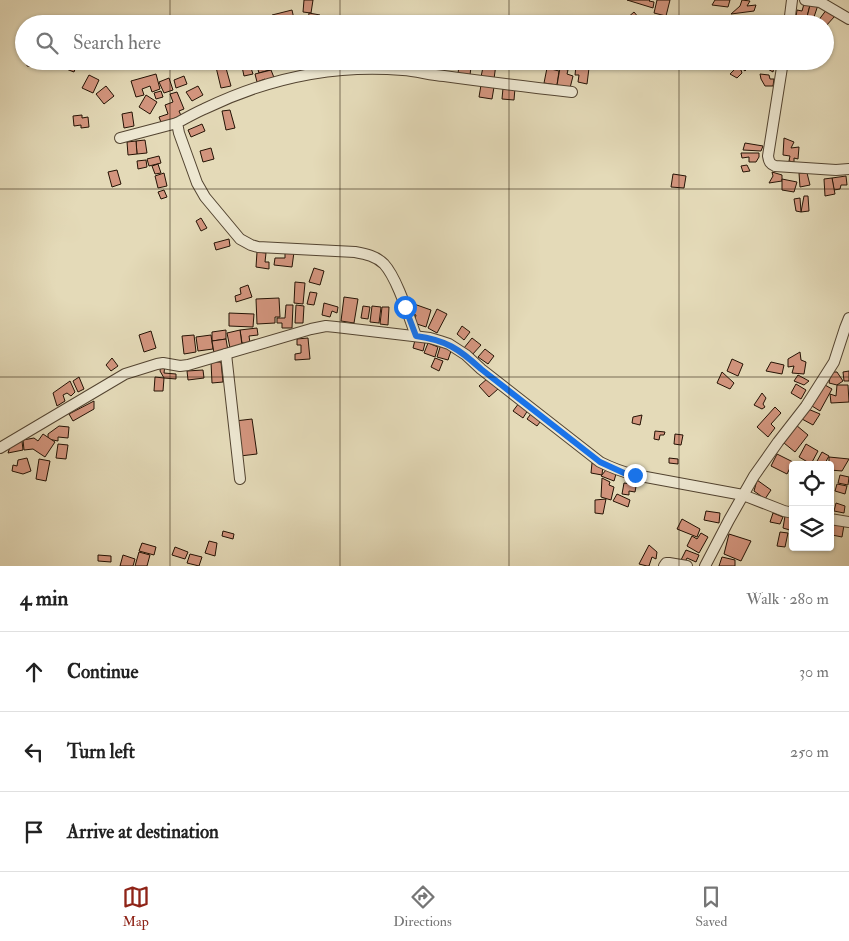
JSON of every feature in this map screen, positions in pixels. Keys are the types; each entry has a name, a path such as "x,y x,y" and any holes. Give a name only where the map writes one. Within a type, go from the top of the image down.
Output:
{"street":[{"path":"790,15 792,0"},
{"path":"805,0 820,2 849,19"},
{"path":"120,138 177,123 227,98 284,79 348,70"},
{"path":"404,70 572,92"},
{"path":"782,70 768,156 771,164 775,166 836,170 849,169"},
{"path":"177,123 197,183 205,196 240,239 251,246 258,247 355,252 376,258 384,264 392,276 416,336"},
{"path":"705,566 728,520 754,476 806,406 834,362 844,328 849,318"},
{"path":"0,448 125,374 157,364 188,365 311,328 326,326 416,336 440,341 458,349 600,462 608,466 630,474 743,495 789,512"},
{"path":"226,354 240,479"},
{"path":"834,520 849,522"},
{"path":"664,566 666,563 669,563 687,566"}],"building":[{"path":"304,0 313,0 311,13 303,12"},
{"path":"627,0 650,0 654,2 653,8"},
{"path":"657,0 670,0 666,15 654,13"},
{"path":"715,0 730,0 728,7 712,5"},
{"path":"742,0 750,1 747,6 756,5 754,11 731,14 740,6"},
{"path":"804,4 810,5 808,15 796,15 797,10 802,11"},
{"path":"810,5 818,5 815,15 808,15"},
{"path":"827,9 834,15 822,15"},
{"path":"292,10 293,15 272,15"},
{"path":"217,70 227,70 231,86 221,88"},
{"path":"243,70 252,70 253,74 244,76"},
{"path":"258,70 270,70 259,73"},
{"path":"271,70 275,80 267,83 265,79 257,82 255,74"},
{"path":"458,70 471,70 470,75 458,73"},
{"path":"482,70 495,70 494,79 481,77"},
{"path":"547,70 559,71 557,85 544,83"},
{"path":"560,70 568,70 567,74 573,76 570,88 557,85"},
{"path":"576,70 589,70 587,84 578,82 579,75 575,75"},
{"path":"734,70 741,70 742,73 737,78 730,74"},
{"path":"156,74 160,89 152,92 150,86 142,89 144,95 136,97 131,81"},
{"path":"760,74 769,75 770,79 774,79 773,86 765,86"},
{"path":"89,75 99,80 93,93 82,88"},
{"path":"184,76 187,84 176,88 174,80"},
{"path":"169,78 173,90 164,93 159,82"},
{"path":"481,85 494,87 492,99 479,97"},
{"path":"106,86 114,96 104,104 96,94"},
{"path":"198,86 203,95 192,101 186,92"},
{"path":"503,88 515,88 514,100 502,99"},
{"path":"161,91 163,97 156,99 154,93"},
{"path":"177,92 184,109 179,111 182,118 162,125 159,117 168,114 165,105 173,102 170,94"},
{"path":"146,95 157,102 150,114 139,107"},
{"path":"230,110 235,128 226,130 222,111"},
{"path":"132,112 134,126 124,128 122,114"},
{"path":"82,115 82,118 88,117 89,127 81,128 81,125 74,126 73,116"},
{"path":"202,124 205,131 191,137 188,130"},
{"path":"784,138 794,142 791,148 799,147 798,159 794,158 794,162 789,161 790,156 783,155"},
{"path":"145,140 147,153 137,154 136,141"},
{"path":"136,141 137,154 128,155 127,142"},
{"path":"745,143 763,146 761,151 743,150"},
{"path":"211,148 214,159 203,162 200,151"},
{"path":"741,153 759,153 759,157 756,162 749,162 749,157 742,158"},
{"path":"159,156 161,163 149,166 147,159"},
{"path":"146,160 147,167 138,169 137,161"},
{"path":"158,164 161,173 155,174 152,166"},
{"path":"747,165 750,171 743,172 741,166"},
{"path":"117,170 121,184 112,187 108,172"},
{"path":"772,172 782,175 782,181 769,183 773,176"},
{"path":"164,173 167,186 158,188 155,176"},
{"path":"799,173 807,173 810,185 800,187"},
{"path":"673,174 686,176 684,188 671,187"},
{"path":"846,176 847,185 841,185 840,189 834,190 832,178"},
{"path":"832,178 835,194 825,196 824,179"},
{"path":"782,179 797,182 794,192 782,190"},
{"path":"164,190 167,197 161,199 158,192"},
{"path":"804,196 808,196 809,211 801,212"},
{"path":"800,198 801,212 796,211 794,199"},
{"path":"201,218 207,228 201,231 196,221"},
{"path":"229,239 230,246 216,250 214,243"},
{"path":"285,251 294,252 292,267 274,265 275,258 285,258"},
{"path":"257,252 266,253 265,262 269,262 269,269 256,267"},
{"path":"314,268 324,271 320,285 309,282"},
{"path":"295,282 305,283 303,304 294,303"},
{"path":"248,285 252,297 236,302 235,296 241,294 240,288"},
{"path":"310,292 317,293 314,305 307,304"},
{"path":"344,297 358,299 354,323 341,321"},
{"path":"279,298 280,317 275,317 275,323 257,324 256,299"},
{"path":"324,303 338,307 337,313 332,311 330,317 322,315"},
{"path":"414,304 431,310 426,327 414,323 416,315 411,313"},
{"path":"286,305 293,305 292,328 282,328 282,323 277,323 277,318 285,318"},
{"path":"296,305 304,306 303,323 295,323"},
{"path":"363,306 370,307 368,319 361,318"},
{"path":"372,306 381,307 379,323 370,322"},
{"path":"382,307 389,307 388,325 380,324"},
{"path":"437,309 447,314 437,333 428,328"},
{"path":"229,313 254,314 253,327 229,326"},
{"path":"462,326 470,332 464,340 457,334"},
{"path":"257,328 258,335 249,336 250,343 242,343 240,330"},
{"path":"226,330 226,339 212,341 212,332"},
{"path":"240,330 242,345 230,348 227,333"},
{"path":"151,331 156,348 144,352 139,335"},
{"path":"194,335 196,352 184,354 182,336"},
{"path":"211,335 213,349 198,351 196,337"},
{"path":"308,338 310,359 295,360 295,354 301,353 301,345 297,345 297,339"},
{"path":"472,338 481,345 472,355 464,348"},
{"path":"226,339 228,351 214,353 212,341"},
{"path":"415,340 425,343 423,351 413,348"},
{"path":"428,343 438,347 435,357 424,353"},
{"path":"441,344 452,348 448,360 437,357"},
{"path":"485,349 494,356 488,364 478,357"},
{"path":"800,352 801,360 806,362 804,374 792,373 794,366 788,367 788,359"},
{"path":"112,358 118,366 111,371 106,365"},
{"path":"435,358 443,361 439,371 431,367"},
{"path":"732,359 743,364 738,376 727,371"},
{"path":"211,362 221,362 223,382 212,383"},
{"path":"771,362 784,365 782,374 766,371"},
{"path":"161,365 165,365 164,373 176,374 176,379 164,378 160,371"},
{"path":"203,370 204,378 188,380 187,371"},
{"path":"849,371 849,381 844,381 843,372"},
{"path":"722,372 734,383 730,389 717,383"},
{"path":"831,372 837,372 843,381 837,385 829,383"},
{"path":"798,375 809,381 804,385 794,381"},
{"path":"79,377 84,389 78,392 73,381"},
{"path":"155,377 164,378 163,391 154,391"},
{"path":"488,378 498,389 489,397 479,386"},
{"path":"70,381 75,392 71,396 67,393 63,395 65,401 57,406 53,393"},
{"path":"796,384 806,390 801,399 791,393"},
{"path":"825,385 832,389 820,411 812,406"},
{"path":"837,385 848,385 849,402 831,403 830,394 836,396"},
{"path":"762,393 766,398 763,404 765,407 762,409 754,405"},
{"path":"94,401 94,409 73,421 69,414"},
{"path":"519,403 528,410 523,418 513,411"},
{"path":"775,407 781,413 771,424 775,428 768,437 757,427"},
{"path":"808,409 820,414 813,425 802,419"},
{"path":"533,411 543,418 537,426 527,419"},
{"path":"642,415 640,425 632,423 633,417"},
{"path":"252,419 257,454 240,456 235,421"},
{"path":"796,425 808,435 795,452 784,443"},
{"path":"59,426 69,427 68,438 58,437 58,441 48,439 48,434"},
{"path":"655,431 665,432 664,435 660,435 659,440 654,439"},
{"path":"43,434 55,442 45,457 33,449 24,450 23,440 34,438 38,441"},
{"path":"675,434 683,435 681,445 674,444"},
{"path":"22,441 23,450 8,453 10,447"},
{"path":"58,444 68,445 66,459 56,458"},
{"path":"806,444 818,451 813,461 806,461 799,457"},
{"path":"822,452 829,456 826,461 817,461"},
{"path":"777,454 791,461 789,461 787,474 771,466"},
{"path":"829,457 849,459 842,471 834,470 834,461 829,461"},
{"path":"27,458 31,471 23,474 12,471 13,465 17,466 18,460"},
{"path":"669,458 678,459 678,464 669,463"},
{"path":"39,459 50,461 46,481 36,479"},
{"path":"592,463 603,465 602,475 591,473"},
{"path":"606,470 616,474 614,481 601,476"},
{"path":"840,475 849,477 848,485 838,483"},
{"path":"602,478 610,482 609,485 614,487 611,500 601,497"},
{"path":"632,480 637,481 635,492 629,491 629,495 622,494 624,483 632,484"},
{"path":"757,480 771,490 765,499 754,491"},
{"path":"837,484 847,486 845,494 835,491"},
{"path":"617,494 630,500 628,507 613,501"},
{"path":"606,499 603,514 595,513 595,500"},
{"path":"836,503 845,506 844,513 834,511"},
{"path":"706,511 720,513 719,523 704,520"},
{"path":"773,513 783,517 780,524 770,522"},
{"path":"785,516 789,517 789,530 783,528"},
{"path":"682,519 700,529 697,537 677,529"},
{"path":"834,523 844,525 842,537 834,535"},
{"path":"223,531 234,534 233,539 222,536"},
{"path":"780,532 788,533 785,547 777,546"},
{"path":"701,533 708,537 699,553 687,546 692,536 697,539"},
{"path":"729,534 751,541 741,561 724,554"},
{"path":"209,541 217,543 215,556 205,553"},
{"path":"142,543 156,547 154,555 139,551"},
{"path":"649,545 657,552 656,559 652,557 649,566 639,564"},
{"path":"175,547 188,552 185,559 172,555"},
{"path":"686,550 699,555 696,562 687,558 685,562 681,560"},
{"path":"139,552 150,555 147,566 135,566"},
{"path":"190,554 202,557 199,566 187,563"},
{"path":"98,555 111,556 111,562 98,561"},
{"path":"123,555 135,559 133,566 120,566"},
{"path":"722,557 735,560 735,566 719,566"}],"route":[{"path":"405,307 416,336 440,341 458,349 600,462 624,473 635,475"}]}
